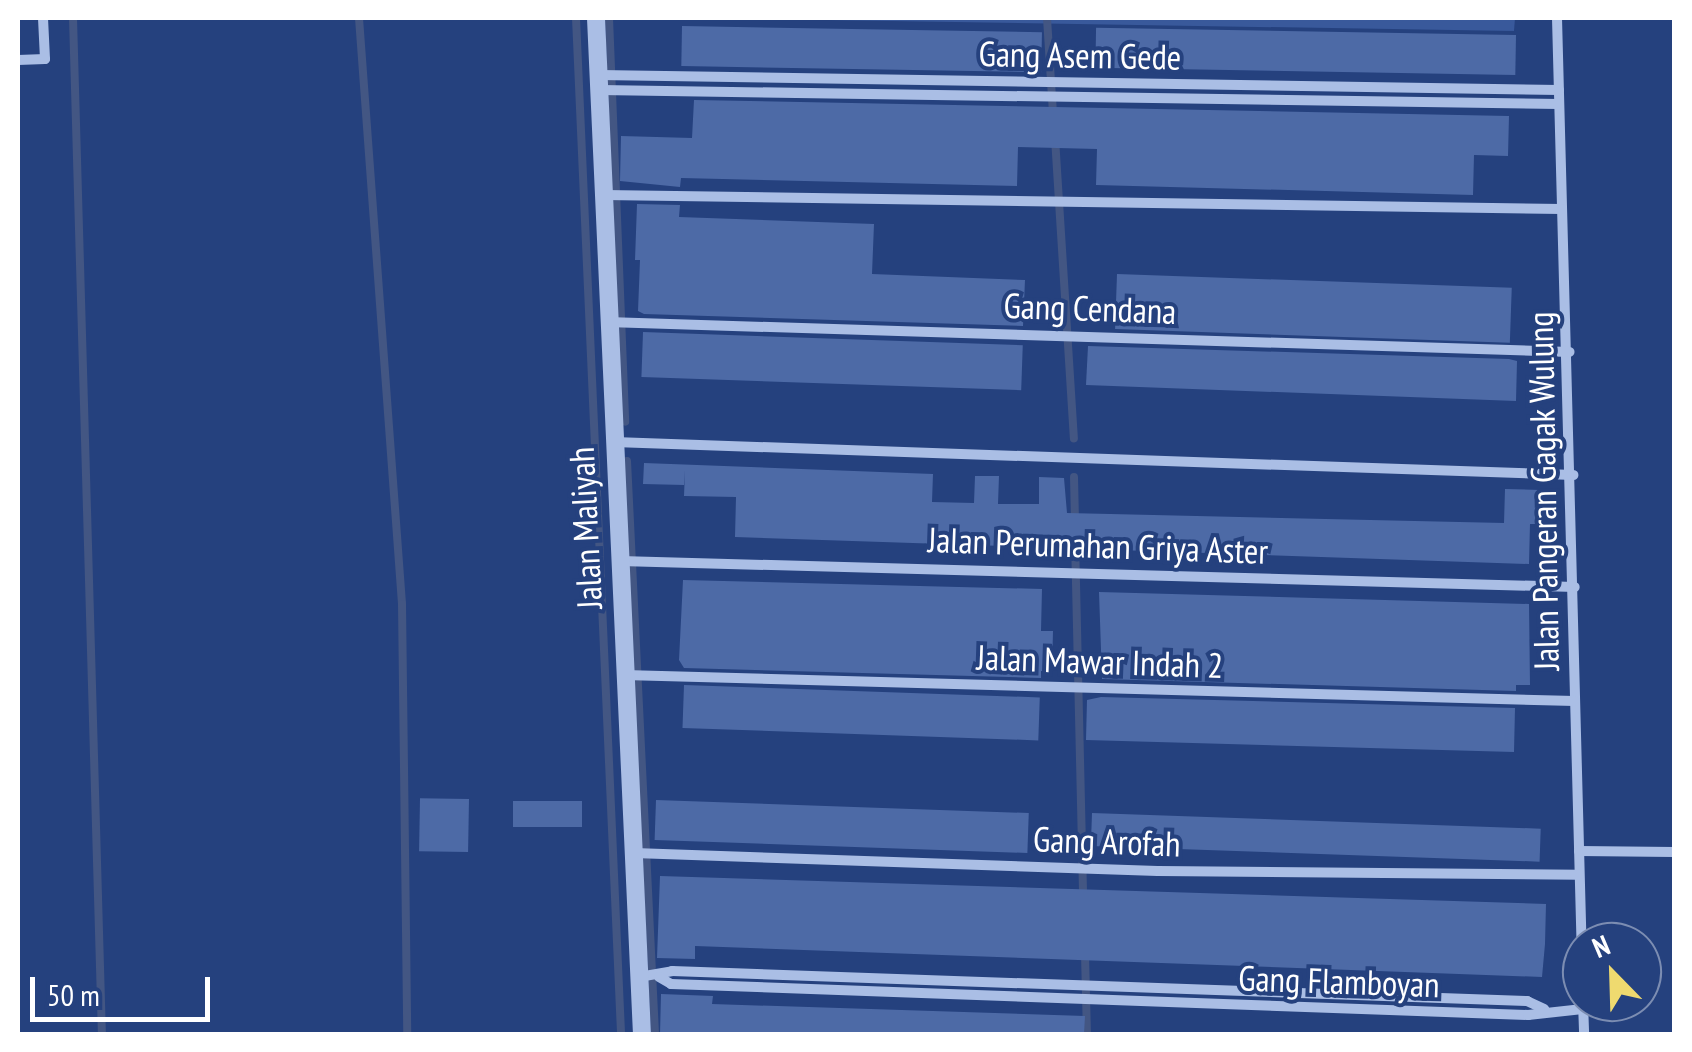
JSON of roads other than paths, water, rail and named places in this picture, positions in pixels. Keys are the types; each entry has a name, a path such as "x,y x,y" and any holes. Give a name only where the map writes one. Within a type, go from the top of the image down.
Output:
{"street":[{"path":"18,60 44,59 43,18"},
{"name":"Jalan Maliyah","path":"596,18 609,82 616,322 613,442 651,977 642,1034"},
{"name":"Jalan Pangeran Gagak Wulung","path":"1557,18 1570,352 1581,922"},
{"name":"Gang Asem Gede","path":"609,82 1064,82 1559,90"},
{"name":"Gang Asem Gede","path":"609,82 1038,97 1559,104"},
{"path":"613,195 1562,208"},
{"name":"Gang Cendana","path":"616,322 1570,352"},
{"path":"613,442 1573,474"},
{"name":"Jalan Perumahan Griya Aster","path":"624,561 1575,587"},
{"name":"Jalan Mawar Indah 2","path":"628,675 1574,701"},
{"path":"1579,852 1674,852"},
{"name":"Gang Arofah","path":"644,854 1094,869 1579,875"},
{"path":"651,977 672,971 1527,1001 1544,1009"},
{"name":"Gang Flamboyan","path":"651,977 671,984 1528,1016 1562,1008"}],"waterway":[{"path":"73,18 102,1034"},
{"path":"359,18 402,604 407,1034"},
{"path":"576,18 621,1034"},
{"path":"609,18 625,422"},
{"path":"1047,18 1053,114"},
{"path":"1055,138 1074,438"},
{"path":"627,461 655,1034"},
{"path":"1074,477 1075,520"},
{"path":"1075,539 1083,895"},
{"path":"1085,954 1087,1034"}]}
